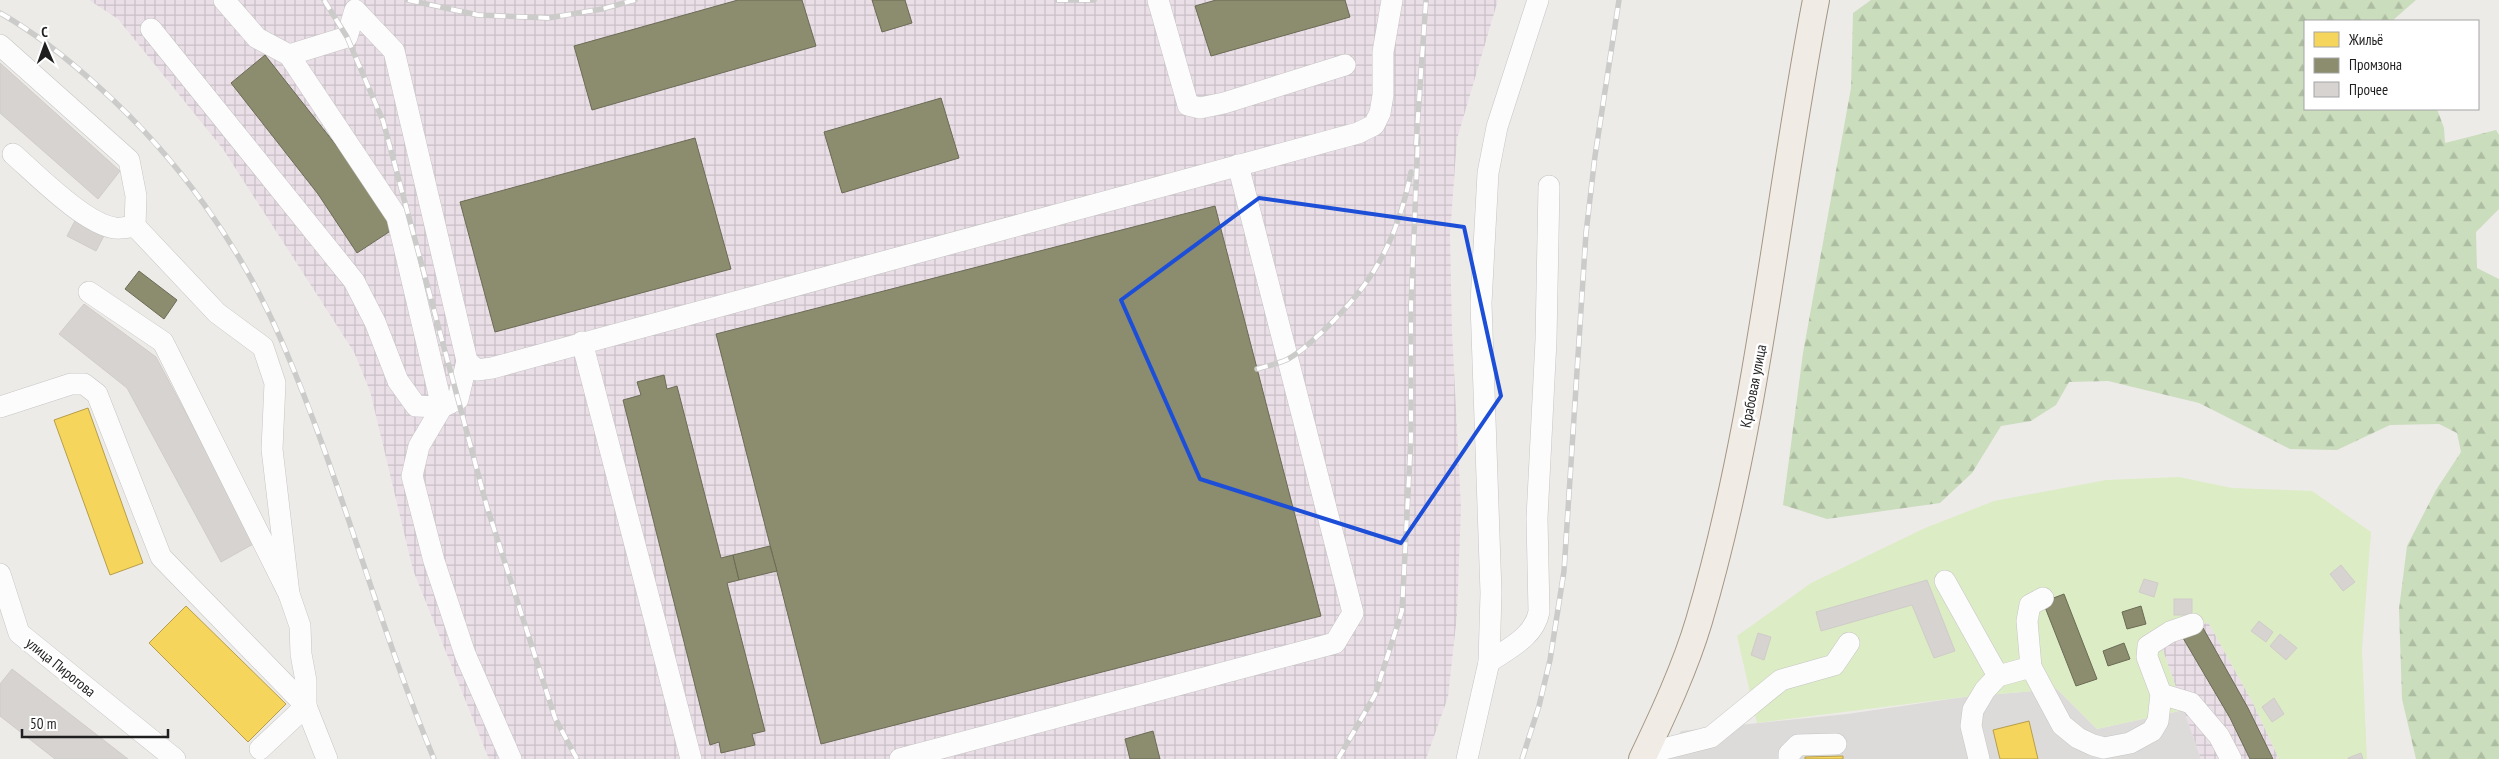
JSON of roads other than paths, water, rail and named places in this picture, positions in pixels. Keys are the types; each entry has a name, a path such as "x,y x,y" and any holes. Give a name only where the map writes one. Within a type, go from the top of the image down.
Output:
{"main road":[{"name":"Крабовая улица","path":"1643,757 1698,623 1722,538 1768,303 1819,4"}],"street":[{"path":"224,0 257,38 289,55 397,217 442,407 419,446 412,476 434,561 465,654 511,759"},
{"path":"1158,0 1188,105 1200,108 1224,103 1345,65"},
{"path":"467,362 477,370 492,368 582,342 1358,133 1374,125 1380,113 1383,95 1384,52 1392,0"},
{"path":"1467,759 1489,662 1491,593 1481,303 1488,173 1497,127 1538,0"},
{"path":"289,55 347,37 356,5"},
{"path":"151,29 354,281 376,322 398,381 416,406 442,407 458,399 467,362 394,51 356,5"},
{"path":"0,45 129,160 136,196 134,226 216,313 263,347 275,382 272,449 289,594"},
{"path":"13,154 74,207 99,222 116,228 134,226"},
{"path":"900,759 1334,643 1353,613 1238,165"},
{"path":"1489,662 1525,637 1536,625 1539,612 1537,518 1546,340 1549,186"},
{"path":"89,292 163,342 289,594 300,626 301,654 306,682 306,706 327,759"},
{"path":"582,342 691,759"},
{"path":"0,407 71,384 84,384 98,394 161,556 306,706"},
{"name":"улица Пирогова","path":"0,574 19,634 175,759"},
{"path":"1946,581 1998,676"},
{"path":"2042,598 2030,605 2027,621 2031,668 2062,725 2078,738 2119,753 2130,743 2152,731 2158,721 2161,694 2147,657 2148,646 2170,632 2193,624"},
{"path":"1643,757 1711,737 1781,680 1834,665 1850,643"},
{"path":"1979,759 1971,726 1973,710 1985,690 1998,676 2031,668"},
{"path":"2161,694 2191,703 2219,736 2231,759"},
{"path":"260,748 306,706"},
{"path":"1789,759 1789,754 1798,745 1836,744"},
{"path":"1643,757 1678,759"}],"railway":[{"path":"324,0 347,37 383,121 487,507 555,718 577,759"},
{"path":"408,0 478,15 548,18 602,9 635,0"},
{"path":"1057,0 1094,0"},
{"path":"1416,145 1426,0"},
{"path":"1522,759 1539,706 1550,660 1564,571 1586,233 1595,156 1619,0"},
{"path":"0,13 26,29 64,57 100,88 155,143 181,173 204,205 227,238 247,272 266,306 282,342 323,445 394,655 434,759"},
{"path":"1338,759 1375,695 1402,611 1411,437 1411,306 1418,138"},
{"path":"1257,369 1286,360 1300,351 1322,332 1355,296 1369,278 1390,240 1405,197 1411,172"}]}
